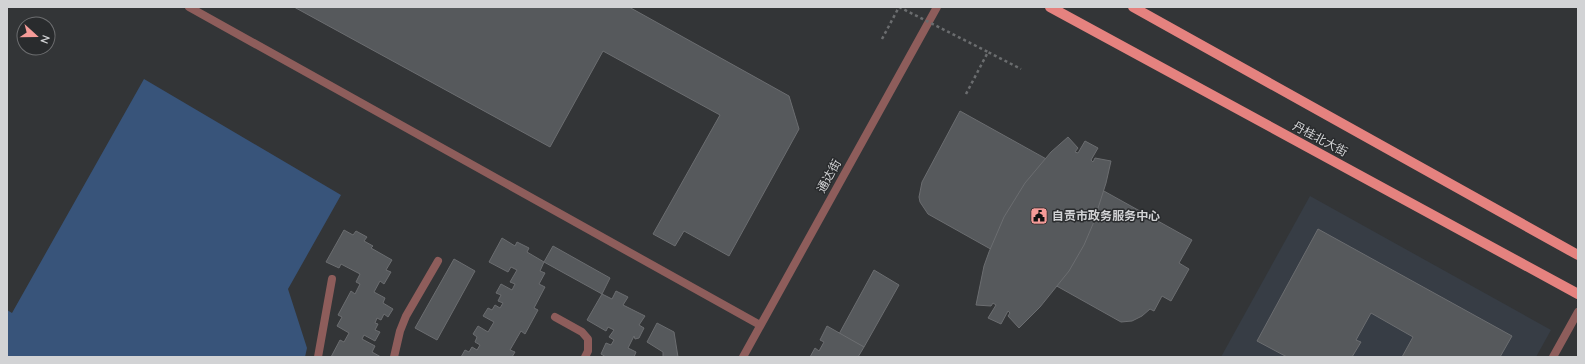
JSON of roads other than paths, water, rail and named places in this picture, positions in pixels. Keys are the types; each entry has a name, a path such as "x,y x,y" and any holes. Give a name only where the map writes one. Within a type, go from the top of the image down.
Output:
{"main road":[{"name":"丹桂北大街","path":"1050,7 1578,294"},
{"name":"丹桂北大街","path":"1133,7 1578,255"}],"street":[{"path":"189,7 760,325"},
{"name":"通达街","path":"743,357 937,7"},
{"path":"394,357 400,331 406,316 438,261"},
{"path":"318,357 332,279"},
{"path":"1553,357 1578,312"},
{"path":"555,317 582,332 588,339 588,350 585,357"}],"place":[{"name":"自贡市政务服务中心","path":"1039,216"}]}
